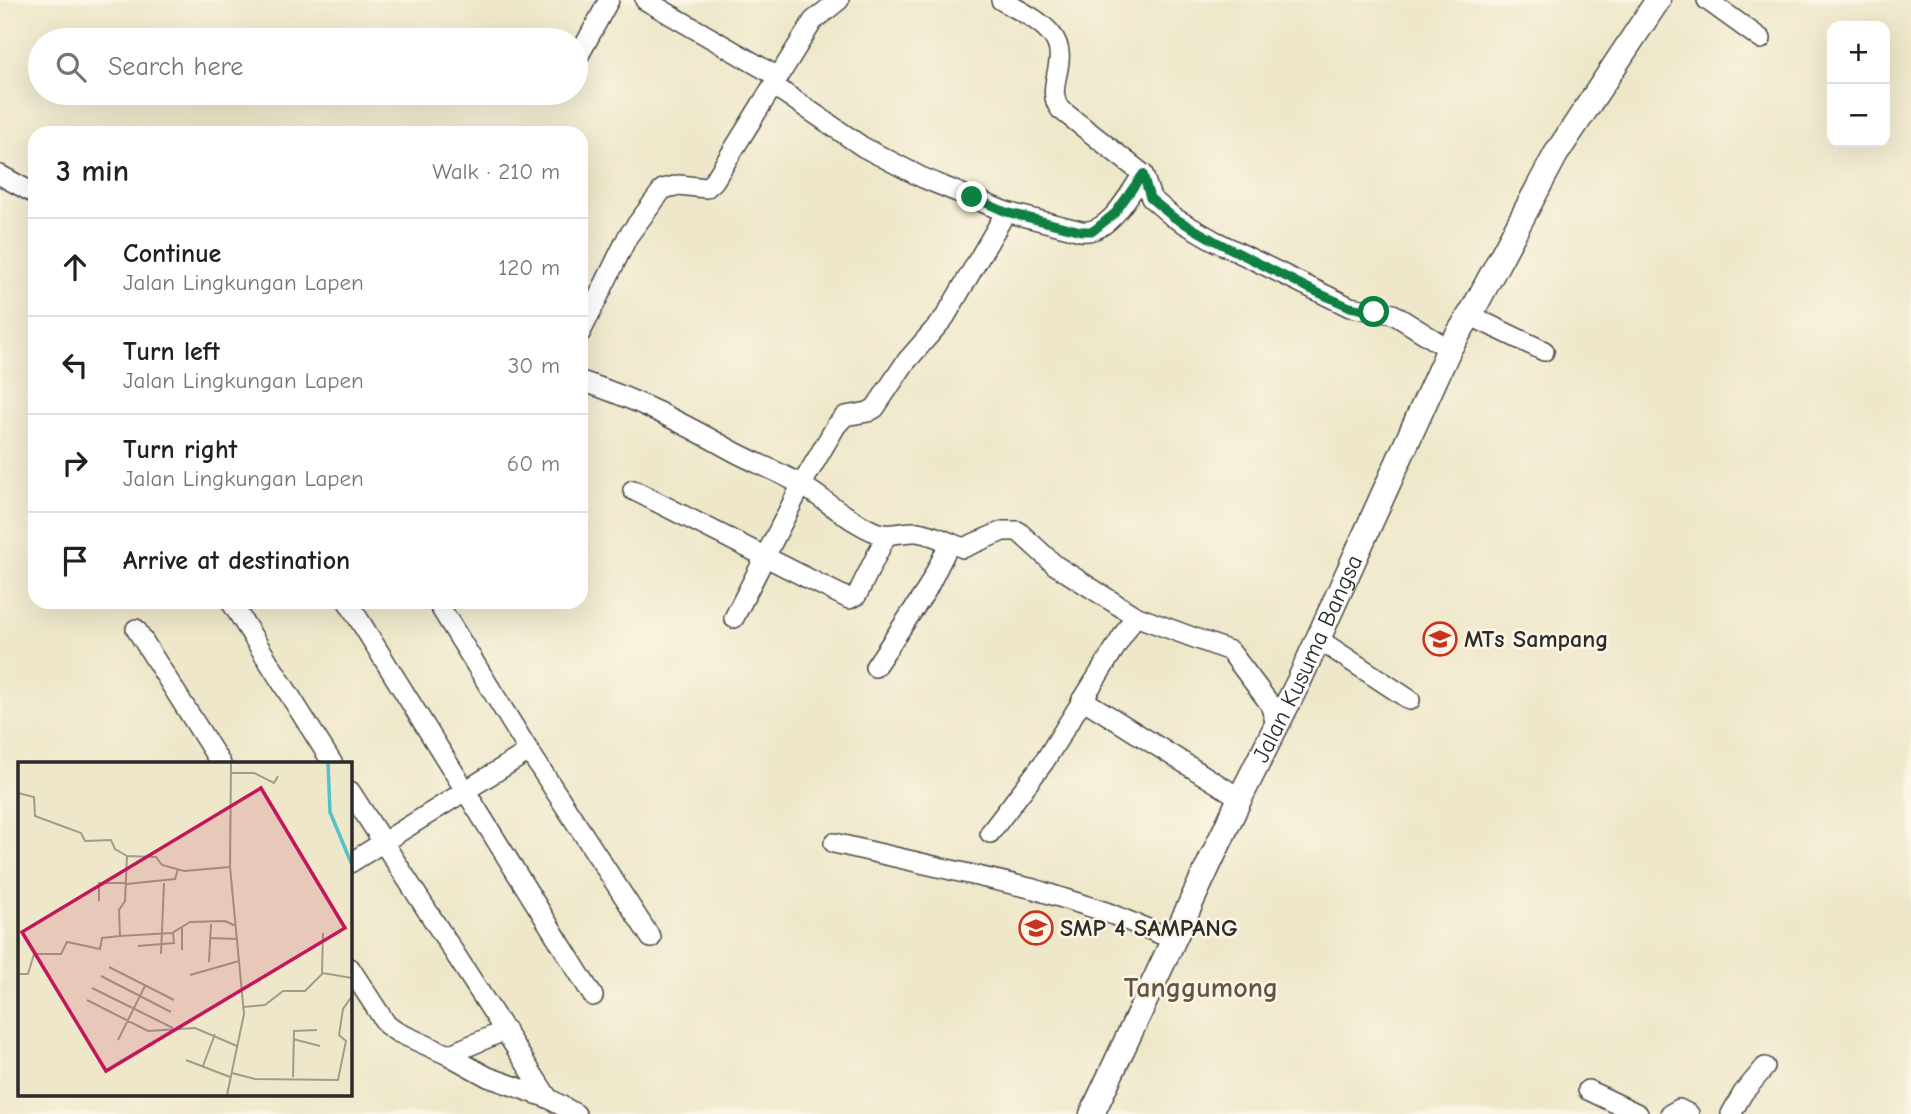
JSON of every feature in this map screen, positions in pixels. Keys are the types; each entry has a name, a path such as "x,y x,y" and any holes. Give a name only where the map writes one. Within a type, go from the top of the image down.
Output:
{"main road":[{"name":"Jalan Kusuma Bangsa","path":"1092,1114 1240,798 1299,681 1449,349 1556,154 1658,0"}],"street":[{"path":"588,39 610,0"},
{"path":"645,0 776,82 863,147 923,178 1006,212 1081,231 1093,231 1115,213 1143,174"},
{"path":"588,318 628,236 655,199 668,187 680,185 706,188 711,184 813,21 839,0"},
{"path":"1001,0 1034,19 1051,34 1060,48 1054,96 1060,109 1143,174 1146,190 1155,203 1173,217 1215,241 1350,307 1393,314 1449,349"},
{"path":"1707,0 1761,40"},
{"path":"0,175 28,190"},
{"path":"734,618 802,484 841,418 875,408 905,363 945,317 1006,212"},
{"path":"1469,315 1544,351"},
{"path":"588,382 664,413 731,450 802,484 850,518 886,536 914,531 965,547 994,534 1014,529 1060,569 1135,616 1230,651 1270,704 1276,724"},
{"path":"633,490 849,599 856,595 886,536"},
{"path":"875,667 926,591 950,543"},
{"path":"235,609 332,762"},
{"path":"352,609 593,996"},
{"path":"441,609 529,751 652,938"},
{"path":"990,833 1044,762 1135,616"},
{"path":"136,629 220,762"},
{"path":"1318,639 1410,700"},
{"path":"1082,699 1240,798"},
{"path":"352,862 529,751"},
{"path":"352,794 548,1098"},
{"path":"834,843 1034,889 1114,915 1175,940"},
{"path":"352,971 387,1025 397,1032 488,1077 548,1098 576,1114"},
{"path":"448,1055 506,1030"},
{"path":"1731,1114 1743,1093 1765,1067"},
{"path":"1588,1090 1638,1114"},
{"path":"1670,1114 1679,1109 1689,1114"}],"place":[{"name":"MTs Sampang","path":"1440,639"},
{"name":"SMP 4 SAMPANG","path":"1036,928"}],"district":[{"name":"Tanggumong","path":"1201,987"}],"route":[{"path":"972,197 1006,212 1087,232 1102,226 1115,213 1143,174 1150,198 1173,217 1312,290 1350,307 1374,312"}]}
